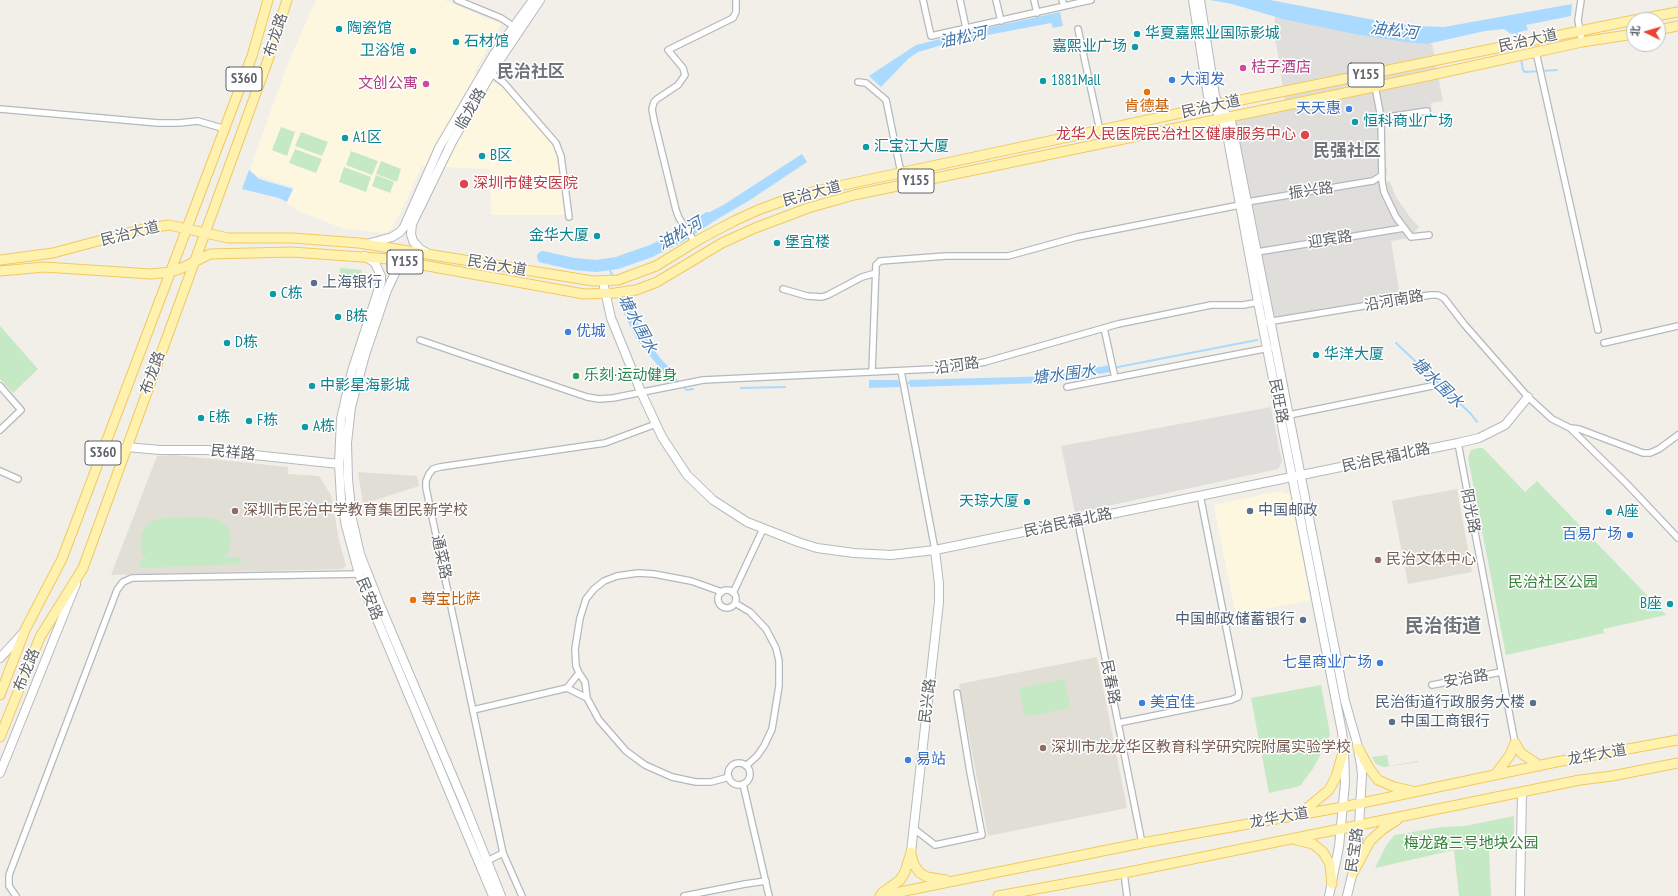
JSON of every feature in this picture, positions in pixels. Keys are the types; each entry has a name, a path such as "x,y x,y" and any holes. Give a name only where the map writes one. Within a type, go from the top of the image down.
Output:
{"main road":[{"name":"布龙路","path":"0,695 25,630 62,559 252,56 268,0"},
{"name":"布龙路","path":"0,737 40,637 83,568 268,60 287,0"},
{"name":"临龙路","path":"409,223 452,142 533,0"},
{"name":"临龙路","path":"409,223 439,148 494,54 517,29 540,0"},
{"name":"民旺路","path":"1197,2 1206,87 1210,101 1226,117 1227,134 1257,252 1262,301"},
{"name":"民治大道","path":"1666,14 1678,12"},
{"name":"民治大道","path":"0,260 54,252 143,229 169,225 228,238 293,238 367,244 427,253 537,273 606,281 620,279 656,266 692,239 758,210 799,196 1216,106 1626,22"},
{"path":"1666,28 1678,26"},
{"name":"民治大道","path":"0,271 44,267 151,274 171,272 210,254 240,252 299,252 365,256 409,262 584,294 615,294 656,282 722,243 739,235 808,208 888,187 1582,42 1626,35"},
{"name":"民旺路","path":"1244,203 1266,322 1289,415 1345,701 1358,748 1362,775 1360,803"},
{"path":"367,244 400,232 409,223"},
{"path":"409,223 413,241 420,249 427,253"},
{"path":"365,256 372,260 378,269 383,289"},
{"path":"383,289 401,265 409,262"},
{"name":"民治民福北路","path":"606,281 605,294 611,318 641,392 662,437 687,475 698,487 747,522 816,548 854,553 891,555 935,550 1078,522 1458,443 1479,438 1505,425 1528,397"},
{"name":"民安路","path":"383,289 352,371 341,419 338,464 341,499 359,574 493,896"},
{"name":"民安路","path":"383,289 351,407 347,443 348,479 352,519 360,554 380,605 464,802 501,896"},
{"name":"民旺路","path":"1272,347 1292,477 1344,749 1345,777 1343,807"},
{"name":"民祥路","path":"126,448 207,450 338,464"},
{"name":"民兴路","path":"911,852 939,602 939,573 935,550"},
{"path":"0,773 83,568"},
{"path":"0,658 25,630"},
{"name":"龙华大道","path":"879,896 1142,843 1343,807 1540,766 1678,740"},
{"path":"1515,743 1522,754 1540,766"},
{"path":"1495,775 1510,755 1515,743"},
{"path":"1358,748 1369,768 1378,780 1415,792"},
{"path":"1298,815 1329,790 1336,777 1344,749"},
{"name":"龙华大道","path":"998,896 1124,873 1522,792 1678,763"},
{"path":"1520,896 1522,792"},
{"name":"民宝路","path":"1347,896 1353,873 1358,843 1360,803"},
{"name":"民宝路","path":"1329,896 1337,864 1343,807"},
{"path":"1353,873 1370,841 1382,829 1404,816"},
{"path":"1288,839 1313,844 1324,852 1330,864 1332,884"},
{"path":"911,852 914,865 920,873 927,877 952,881"},
{"path":"879,896 900,880 905,872 911,852"}],"street":[{"path":"457,0 501,18 517,29"},
{"path":"692,239 676,208 652,109 654,102 678,85 685,75 683,68 668,50 733,18 736,12 736,0"},
{"path":"923,0 931,36 1091,0"},
{"path":"960,0 966,28"},
{"path":"996,0 1001,21"},
{"path":"1034,0 1037,13"},
{"path":"1062,0 1064,6"},
{"path":"1580,0 1578,20 1582,42"},
{"path":"1078,30 1100,131"},
{"path":"1534,52 1542,79 1598,330"},
{"path":"491,73 504,83 556,143 561,156 569,217"},
{"path":"858,82 866,83 886,100 901,173"},
{"path":"1375,86 1381,118 1383,187 1389,204 1411,237 1429,235"},
{"path":"0,109 158,123 198,121 225,129"},
{"path":"1381,118 1428,111"},
{"name":"振兴路","path":"876,273 877,264 880,261 946,256 1008,256 1077,237 1244,203 1373,181 1382,175"},
{"name":"迎宾路","path":"1257,252 1404,228"},
{"path":"783,289 807,296 822,297 862,276 876,273 872,372"},
{"name":"沿河南路","path":"1266,322 1430,295 1438,295 1444,298 1464,324 1528,397"},
{"name":"沿河路","path":"420,340 588,397 598,399 613,398 689,382 717,379 872,372 902,373 968,366 1104,328 1211,305 1243,305 1262,301"},
{"path":"1604,344 1678,326"},
{"path":"1104,328 1115,375"},
{"path":"1067,387 1115,375 1272,347"},
{"path":"902,373 935,550"},
{"path":"0,386 21,410 0,430"},
{"path":"1289,415 1432,386"},
{"path":"1528,397 1552,419 1570,428 1627,484 1678,538"},
{"name":"通菜路","path":"522,896 503,853 426,488 426,481 428,474 433,469 440,467 605,443 656,424"},
{"path":"1570,428 1579,429 1643,453 1650,453 1659,449 1678,435"},
{"name":"阳光路","path":"1458,443 1515,743"},
{"path":"0,472 18,479"},
{"path":"1118,723 1231,700 1238,696 1239,693 1200,496"},
{"name":"民春路","path":"1078,522 1142,843"},
{"path":"733,593 763,529"},
{"path":"722,592 718,599 722,606 729,608 735,603 736,597 729,590 722,592 691,581 654,574 638,573 617,576 604,581 594,589 586,599 580,618 575,649 576,666 585,682 587,698 599,720 626,751 645,765 672,777 696,782 712,782 729,777"},
{"path":"16,896 9,886 9,875 117,590 123,582 132,578 359,574"},
{"path":"735,603 750,612 766,629 776,648 779,661 779,686 772,729 764,746 757,756 746,766"},
{"name":"安治路","path":"1432,685 1501,672"},
{"path":"473,710 567,688 579,673"},
{"path":"567,688 587,698"},
{"path":"913,828 935,845 982,835 957,693"},
{"path":"739,764 746,766 750,774 748,781 737,785 733,783 729,777 729,772 732,767 739,764"},
{"path":"743,784 769,896"},
{"path":"487,861 503,853"},
{"path":"1124,873 1128,896"},
{"path":"684,896 766,881"}],"shaded area":[{"path":"316,0 444,0 501,24 475,71 504,89 554,146 558,157 566,215 491,215 490,169 422,166 404,206 391,229 387,232 382,233 342,228 301,212 286,203 294,187 258,176 250,169 288,63"},
{"path":"1275,16 1359,35 1405,42 1432,44 1443,101 1431,103 1432,116 1388,122 1384,124 1385,161 1387,171 1385,181 1390,182 1396,197 1419,227 1409,238 1391,241 1400,296 1272,318 1233,117 1286,109 1274,30"},
{"path":"1271,407 1282,462 1278,469 1075,513 1061,446"},
{"name":"深圳市民治中学教育集团民新学校","path":"174,455 288,467 288,474 319,476 331,495 339,540 346,566 342,569 111,575 157,456"},
{"path":"358,472 417,476 419,486 363,504"},
{"path":"1457,489 1472,572 1408,584 1392,501"},
{"path":"1279,491 1291,495 1310,600 1236,615 1214,505"},
{"name":"深圳市龙龙华区教育科学研究院附属实验学校","path":"1097,657 1127,808 988,836 959,684"}],"green space":[{"path":"281,127 295,132 287,156 272,150"},
{"path":"301,132 328,142 322,156 295,146"},
{"path":"295,149 322,159 316,173 289,163"},
{"path":"351,151 378,161 372,175 346,165"},
{"path":"381,161 401,169 397,182 376,174"},
{"path":"344,167 371,177 366,192 339,182"},
{"path":"376,175 394,182 390,193 372,186"},
{"path":"340,268 361,270 362,272 360,274 343,277 340,272"},
{"path":"0,326 38,369 13,393 0,379"},
{"name":"民治社区公园","path":"1483,448 1525,492 1537,481 1666,615 1603,629 1604,633 1506,655 1468,458 1471,450"},
{"path":"205,517 219,520 229,529 231,542 229,551 225,558 241,557 241,564 140,568 140,561 148,560 143,556 141,549 141,534 150,522 161,518"},
{"path":"1065,679 1070,708 1025,717 1019,688"},
{"path":"1321,685 1330,734 1327,743 1312,770 1300,786 1269,793 1251,698"},
{"path":"1387,755 1389,766 1419,762 1384,767 1376,764 1372,757"},
{"name":"梅龙路三号地块公园","path":"1514,816 1514,848 1509,843 1489,848 1491,896 1459,896 1454,850 1375,868 1387,844 1395,835 1441,827 1465,826"}],"water":[{"path":"1210,0 1270,0 1390,23 1444,27 1572,4 1571,16 1526,25 1528,30 1511,34 1504,29 1485,31 1427,44 1359,35 1283,19 1232,4"},
{"path":"1060,12 1063,26 1053,28 1051,23 956,41 918,52 909,58 881,87 869,76 916,45"},
{"path":"802,154 807,162 750,200 697,231 693,225 695,220 725,204"},
{"path":"249,170 259,179 293,189 287,202 279,198 242,189"},
{"path":"680,231 683,239 643,259 639,250 662,242"},
{"path":"543,253 579,259 578,269 542,261"},
{"path":"628,255 631,264 615,268 592,270 593,260 614,260"},
{"path":"630,302 646,338 660,358 672,370 666,376 636,338 627,320 620,304"},
{"path":"1109,365 1110,372 1045,383 910,387 909,380 1055,376"},
{"path":"869,380 898,380 900,387 869,388"}],"waterway":[{"path":"1516,31 1518,40"},
{"path":"1521,58 1523,70 1525,72 1557,70"},
{"name":"油松河","path":"543,257 574,264 596,266 617,263 651,251 679,237 708,218"},
{"name":"塘水围水","path":"608,266 613,277"},
{"name":"塘水围水","path":"621,296 625,304"},
{"name":"塘水围水","path":"1113,368 1257,340"},
{"name":"塘水围水","path":"1396,343 1471,414 1477,422"},
{"name":"塘水围水","path":"668,372 679,383"},
{"name":"塘水围水","path":"896,384 912,383"},
{"name":"塘水围水","path":"682,386 687,390 693,389"},
{"name":"塘水围水","path":"741,388 785,387"}],"place":[{"name":"陶瓷馆","path":"339,29"},
{"name":"华夏嘉熙业国际影城","path":"1137,34"},
{"name":"石材馆","path":"456,42"},
{"name":"嘉熙业广场","path":"1135,47"},
{"name":"卫浴馆","path":"413,51"},
{"name":"桔子酒店","path":"1243,68"},
{"name":"大润发","path":"1172,80"},
{"name":"1881Mall","path":"1043,81"},
{"name":"文创公寓","path":"426,84"},
{"name":"肯德基","path":"1147,92"},
{"name":"天天惠","path":"1349,109"},
{"name":"恒科商业广场","path":"1355,122"},
{"name":"龙华人民医院民治社区健康服务中心","path":"1305,135"},
{"name":"A1区","path":"345,138"},
{"name":"汇宝江大厦","path":"866,147"},
{"name":"B区","path":"482,156"},
{"name":"深圳市健安医院","path":"464,184"},
{"name":"金华大厦","path":"597,236"},
{"name":"堡宜楼","path":"777,243"},
{"name":"上海银行","path":"314,283"},
{"name":"C栋","path":"273,294"},
{"name":"B栋","path":"338,317"},
{"name":"优城","path":"568,332"},
{"name":"D栋","path":"227,343"},
{"name":"华洋大厦","path":"1316,355"},
{"name":"乐刻·运动健身","path":"576,376"},
{"name":"中影星海影城","path":"312,386"},
{"name":"E栋","path":"201,418"},
{"name":"F栋","path":"249,421"},
{"name":"A栋","path":"305,427"},
{"name":"天琮大厦","path":"1027,502"},
{"name":"深圳市民治中学教育集团民新学校","path":"235,511"},
{"name":"中国邮政","path":"1250,511"},
{"name":"A座","path":"1609,512"},
{"name":"百易广场","path":"1630,535"},
{"name":"民治文体中心","path":"1378,560"},
{"name":"尊宝比萨","path":"413,600"},
{"name":"B座","path":"1670,604"},
{"name":"中国邮政储蓄银行","path":"1303,620"},
{"name":"七星商业广场","path":"1380,663"},
{"name":"美宜佳","path":"1142,703"},
{"name":"民治街道行政服务大楼","path":"1533,703"},
{"name":"中国工商银行","path":"1392,722"},
{"name":"深圳市龙龙华区教育科学研究院附属实验学校","path":"1043,748"},
{"name":"易站","path":"908,760"}],"district":[{"name":"民治社区","path":"531,72"},
{"name":"民强社区","path":"1347,151"},
{"name":"民治街道","path":"1443,627"}]}
